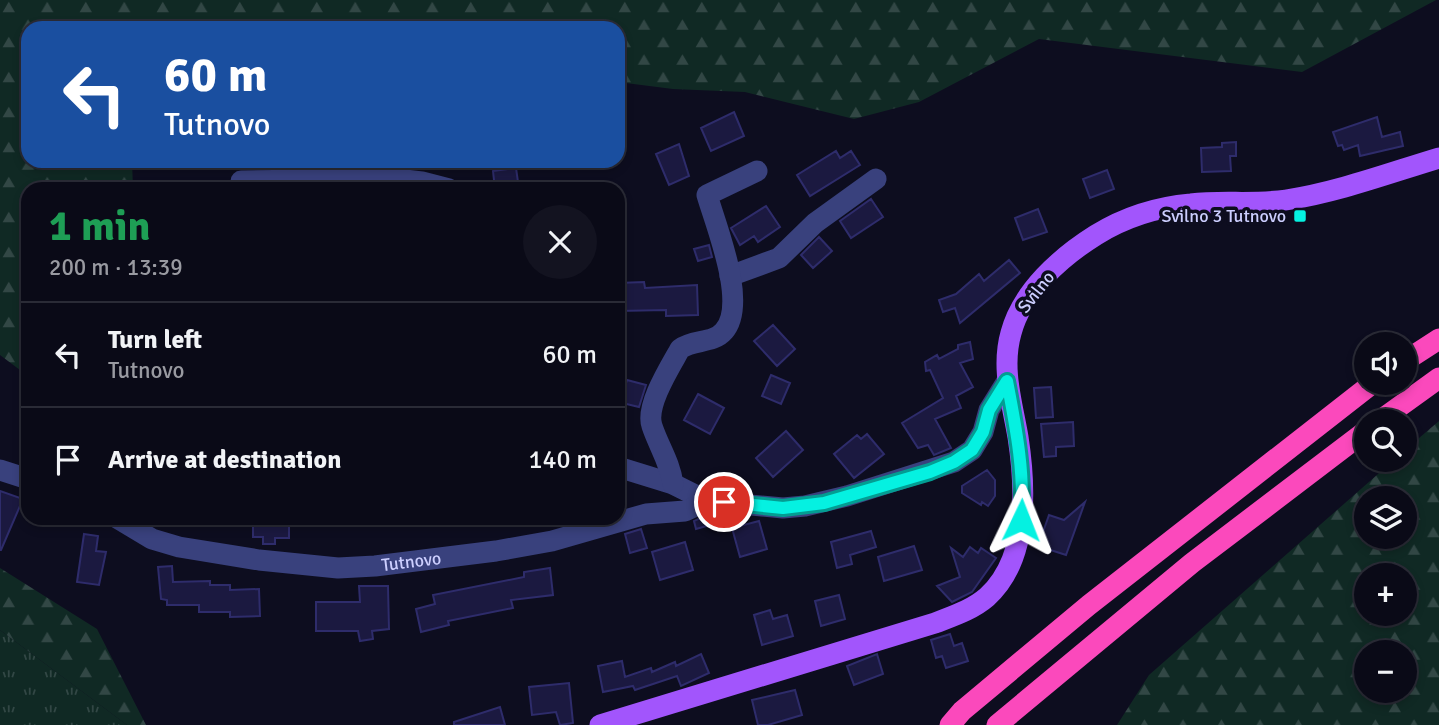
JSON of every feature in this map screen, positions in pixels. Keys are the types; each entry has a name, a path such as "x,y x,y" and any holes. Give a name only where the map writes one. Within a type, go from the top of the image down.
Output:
{"highway":[{"path":"1417,353 1439,339"},
{"path":"1396,409 1439,378"},
{"path":"950,725 962,711 1089,605 1358,395"},
{"path":"997,725 1192,563 1354,440"}],"main road":[{"name":"Svilno","path":"600,725 935,624 985,599 1007,572 1019,536 1021,472 1007,381 1011,332 1027,296 1047,274 1097,234 1123,220 1146,212 1191,204 1284,200 1322,193 1439,158"}],"street":[{"path":"673,484 671,467 651,425 652,405 680,349 687,344 714,338 724,331 731,319 730,276 724,245 707,195 757,171"},
{"path":"242,181 396,179 422,182"},
{"path":"730,276 779,258 815,223 876,179"},
{"name":"Tutnovo","path":"625,469 673,484 707,500 783,508 805,506 930,472 954,462 972,450 983,432 989,410 1007,381"},
{"path":"0,470 21,477"},
{"name":"Tutnovo","path":"625,520 646,514 685,511 707,500"},
{"name":"Tutnovo","path":"129,525 152,539 179,547 259,560 338,568 496,551 552,541 608,525"}],"green space":[{"path":"0,0 1436,0 1302,72 1039,39 919,102 854,119 745,92 673,89 625,83 625,21 21,21 21,168 132,168 133,182 21,182 21,371 0,355"},
{"path":"1439,421 1439,725 1117,725 1149,675 1354,495 1354,549 1417,549 1417,486 1364,486 1380,472 1417,472 1417,440"},
{"path":"0,568 97,629 146,725 127,725 0,630"},
{"path":"0,630 127,725 0,725"}],"building":[{"path":"734,112 744,136 711,151 701,128"},
{"path":"1377,117 1382,137 1400,132 1403,146 1360,156 1358,145 1344,150 1342,145 1338,146 1333,132"},
{"path":"1236,142 1236,156 1230,156 1231,171 1202,172 1201,148 1222,147 1222,143"},
{"path":"679,144 689,176 669,185 656,154"},
{"path":"836,151 840,158 851,151 860,165 810,196 797,175"},
{"path":"516,168 518,182 494,182 493,171"},
{"path":"1107,170 1114,189 1090,198 1083,179"},
{"path":"871,199 883,217 851,238 840,221"},
{"path":"766,206 780,227 758,242 754,236 740,245 731,228"},
{"path":"1038,209 1047,232 1023,240 1015,218"},
{"path":"819,237 832,251 813,268 801,255"},
{"path":"709,245 712,257 698,261 694,249"},
{"path":"1009,260 1020,273 960,323 955,308 943,312 939,300 956,294 979,274 984,281"},
{"path":"644,282 645,288 697,285 698,315 666,316 666,310 625,311 625,283"},
{"path":"773,325 795,349 777,366 754,341"},
{"path":"970,342 973,359 960,363 973,387 956,396 961,408 935,419 951,448 934,455 928,445 918,448 902,423 943,398 930,370 926,371 925,362 937,355 939,359 958,349 958,345"},
{"path":"771,375 790,383 781,404 762,396"},
{"path":"627,380 646,385 639,407 625,404"},
{"path":"1051,387 1053,417 1036,418 1034,388"},
{"path":"698,394 724,408 710,434 684,420"},
{"path":"1073,422 1074,446 1056,447 1056,456 1044,457 1041,424"},
{"path":"786,431 803,450 773,477 756,458"},
{"path":"867,434 884,454 854,478 834,454 857,435 861,439"},
{"path":"987,470 995,480 995,496 988,506 982,502 981,505 962,493 962,486"},
{"path":"0,491 21,498 21,504 0,550"},
{"path":"1085,502 1066,555 1038,546 1049,515 1064,520"},
{"path":"709,514 714,515 717,523 696,529 694,521"},
{"path":"759,521 767,549 740,557 732,528"},
{"path":"253,525 289,525 289,538 275,538 275,544 263,544 263,537 253,537"},
{"path":"641,529 647,548 630,553 625,534"},
{"path":"871,531 876,547 850,555 852,564 837,568 831,542"},
{"path":"84,534 98,536 96,551 106,552 99,585 77,582"},
{"path":"685,542 693,570 660,580 652,552"},
{"path":"914,546 922,570 884,581 878,557"},
{"path":"970,547 978,553 981,548 996,558 972,592 952,602 937,586 960,577 951,548 963,557"},
{"path":"172,566 173,582 210,581 210,585 230,585 230,590 259,589 260,616 230,617 230,612 199,612 199,605 167,605 167,600 161,599 158,567"},
{"path":"550,568 553,595 511,600 513,608 448,621 449,625 421,632 416,609 435,604 433,595 524,577 524,572"},
{"path":"359,586 388,586 389,629 372,631 373,639 360,641 358,631 316,631 316,602 360,602"},
{"path":"839,595 845,619 821,626 815,601"},
{"path":"770,610 773,619 787,615 793,636 762,645 754,615"},
{"path":"950,634 954,646 962,643 968,661 946,668 942,656 936,658 931,640"},
{"path":"701,654 709,673 681,686 677,676 635,690 633,686 603,692 598,666 622,661 625,677 651,668 652,672 675,662 676,666"},
{"path":"877,654 883,674 854,685 847,666"},
{"path":"569,683 573,723 560,725 556,712 532,715 529,687"},
{"path":"795,690 802,715 768,725 758,725 752,700"},
{"path":"500,707 505,725 454,725 454,722"}],"place":[{"name":"Svilno 3 Tutnovo","path":"1300,216"}],"route":[{"path":"724,502 783,508 824,503 930,472 954,462 972,450 983,432 989,410 1007,381 1018,440 1021,520"}]}
